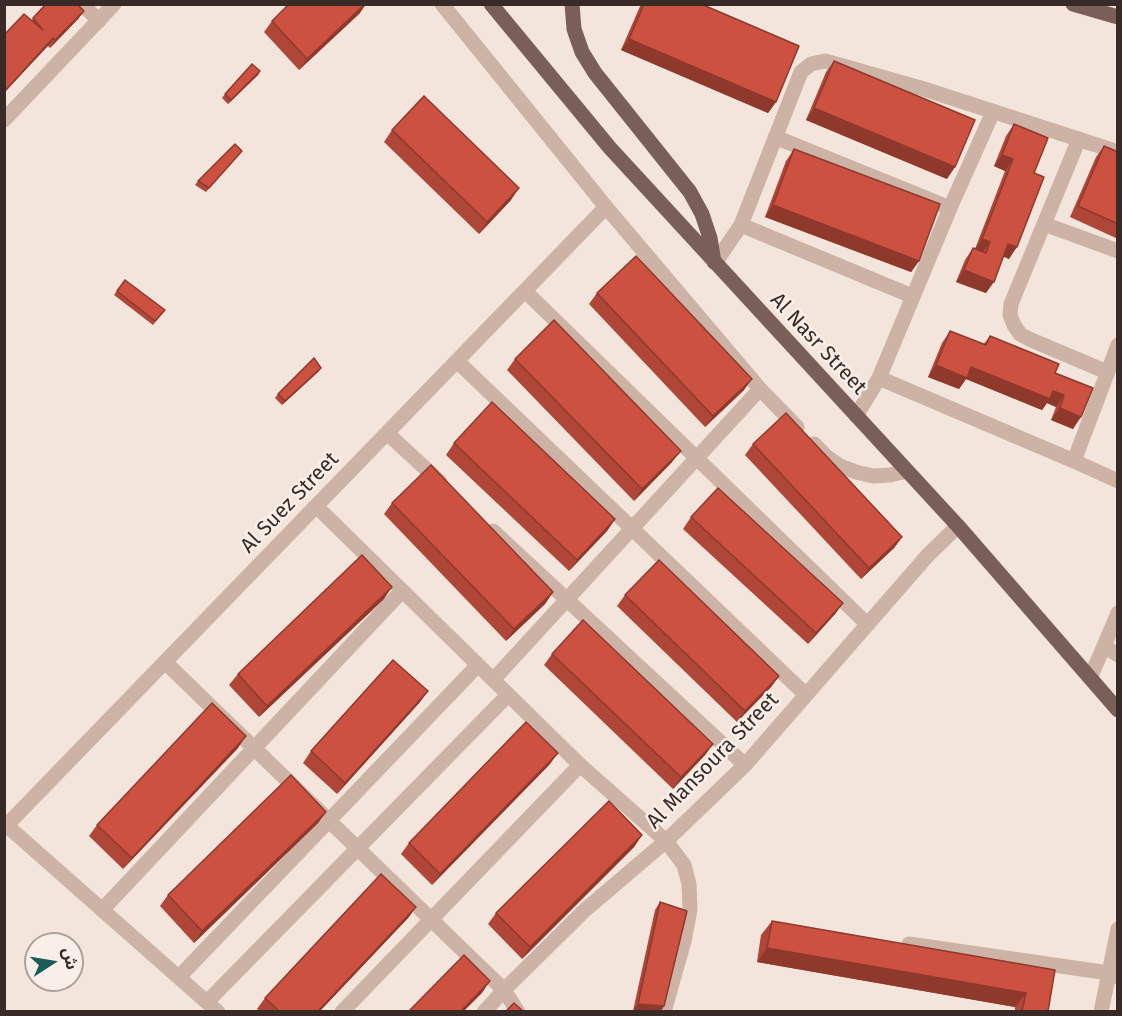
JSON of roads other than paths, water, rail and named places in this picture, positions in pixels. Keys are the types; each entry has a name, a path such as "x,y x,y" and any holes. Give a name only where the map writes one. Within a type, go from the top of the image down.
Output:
{"main road":[{"name":"Al Nasr Street","path":"491,4 610,148 908,471 1118,710"},
{"path":"572,4 574,29 582,52 690,192 710,238 715,263"},
{"path":"1073,4 1118,17"}],"street":[{"path":"82,4 99,21"},
{"path":"4,120 114,4"},
{"path":"442,4 606,207 760,389 826,456 840,466 873,476 908,471"},
{"path":"715,263 741,225 801,72 811,64 825,61 924,89 1118,152"},
{"path":"856,416 879,378 912,296 993,112"},
{"path":"775,137 950,208"},
{"path":"1079,139 1011,304 1010,315 1020,334 1107,372"},
{"name":"Al Suez Street","path":"5,826 606,207"},
{"path":"1044,224 1118,251"},
{"path":"741,225 912,296"},
{"path":"525,291 867,624"},
{"path":"1074,461 1118,345"},
{"path":"457,361 806,694"},
{"path":"879,378 1118,481"},
{"path":"493,680 760,389"},
{"path":"387,433 447,489"},
{"path":"316,506 580,765 666,842 684,864 689,884 690,910 684,941 664,1011"},
{"path":"481,520 745,765"},
{"name":"Al Mansoura Street","path":"484,1011 585,910 666,842 745,765 928,555 957,526"},
{"path":"102,910 402,591"},
{"path":"1089,678 1118,613"},
{"path":"1104,646 1118,655"},
{"path":"165,662 504,990 518,1011"},
{"path":"179,977 478,665"},
{"path":"5,826 212,1007 358,849 508,694"},
{"path":"342,1011 580,765"},
{"path":"1101,1011 1113,975 1118,929"},
{"path":"909,944 1113,975"}]}
